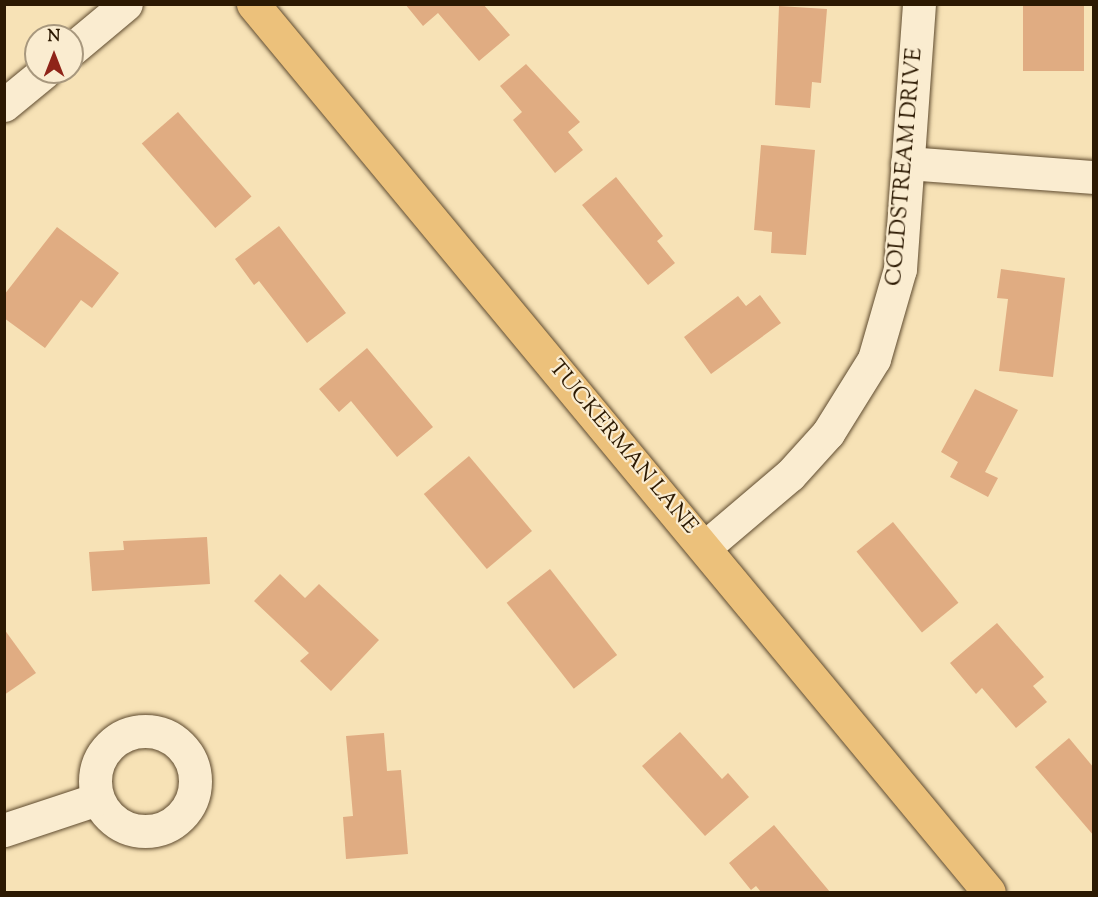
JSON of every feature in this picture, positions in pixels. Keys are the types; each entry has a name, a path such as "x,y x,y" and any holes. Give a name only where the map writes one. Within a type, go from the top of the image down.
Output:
{"main road":[{"name":"TUCKERMAN LANE","path":"253,4 989,892"}],"street":[{"path":"84,39 126,4"},
{"name":"COLDSTREAM DRIVE","path":"705,547 790,475 828,433 869,369 893,305 900,269 919,4"},
{"path":"4,105 29,84"},
{"path":"907,163 1094,177"},
{"path":"4,830 97,799"}],"building":[{"path":"405,4 483,4 510,35 479,61 438,13 423,26"},
{"path":"1023,4 1084,4 1084,71 1023,71"},
{"path":"779,6 827,9 821,83 812,82 810,108 775,105"},
{"path":"526,64 580,122 568,132 583,150 555,173 513,120 522,112 500,86"},
{"path":"178,112 251,197 215,228 142,143"},
{"path":"761,145 815,150 806,255 771,253 772,232 754,230"},
{"path":"616,177 663,236 657,241 675,263 648,285 582,205"},
{"path":"279,226 346,313 307,343 259,281 254,285 235,259"},
{"path":"57,227 119,273 92,308 81,300 45,348 4,318 4,295"},
{"path":"1001,269 1065,278 1053,377 999,371 1008,299 997,298"},
{"path":"760,295 781,323 711,374 684,337 738,296 746,306"},
{"path":"367,348 433,427 397,457 351,401 339,412 319,389"},
{"path":"975,389 1018,410 985,472 998,478 988,497 950,477 958,462 941,452"},
{"path":"469,456 532,531 487,569 424,494"},
{"path":"893,522 958,603 922,632 856,552"},
{"path":"207,537 210,584 92,591 89,552 124,550 123,541"},
{"path":"550,569 617,655 574,689 507,603"},
{"path":"280,574 305,598 319,584 379,640 331,691 300,661 309,653 254,601"},
{"path":"997,623 1044,677 1033,686 1047,702 1016,728 982,688 976,694 950,663"},
{"path":"4,629 36,673 4,695"},
{"path":"680,732 722,779 728,773 749,797 705,836 642,766"},
{"path":"384,733 387,771 401,770 408,854 346,859 343,817 353,816 346,736"},
{"path":"1069,738 1094,768 1094,836 1035,767"},
{"path":"774,825 830,892 761,892 756,886 751,890 729,863"}]}
